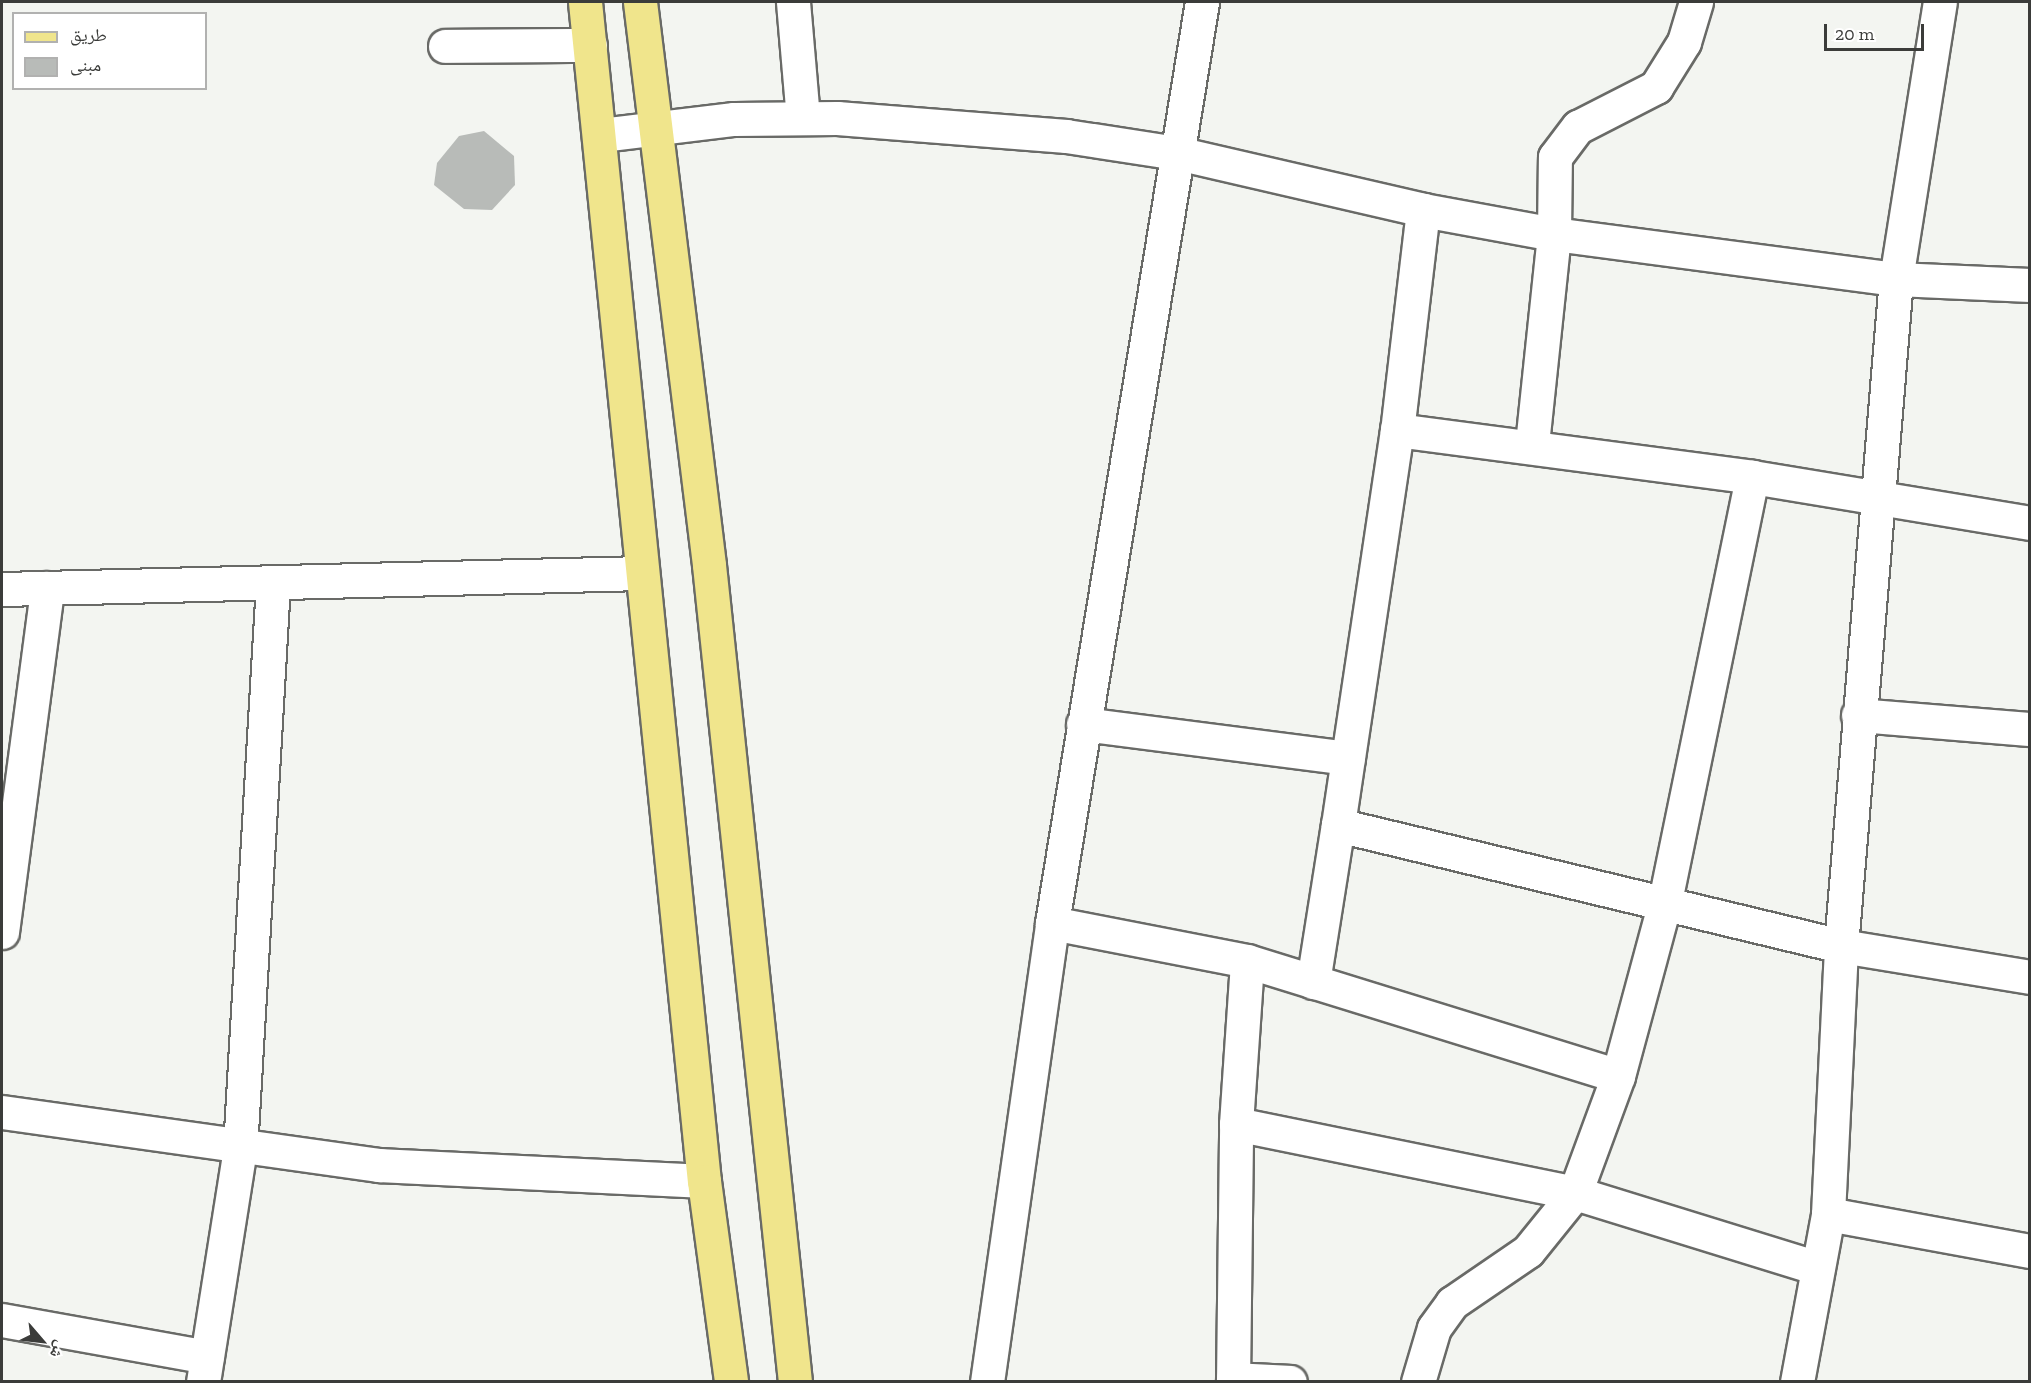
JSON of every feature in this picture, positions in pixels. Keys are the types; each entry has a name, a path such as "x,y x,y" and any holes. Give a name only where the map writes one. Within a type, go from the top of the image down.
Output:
{"main road":[{"path":"585,2 601,135 642,573 704,1182 731,1382"},
{"path":"640,2 657,126 795,1382"}],"street":[{"path":"793,2 802,118"},
{"path":"987,1382 1052,923 1083,724 1202,2"},
{"path":"1532,444 1554,234 1551,181 1563,140 1656,87 1684,42 1696,2"},
{"path":"1797,1382 1828,1214 1841,946 1874,495 1896,279 1940,2"},
{"path":"445,46 590,45"},
{"path":"601,135 657,126 802,118 954,126 1176,153 1423,210 1554,234 1896,279 2030,285"},
{"path":"1313,982 1397,430 1423,210"},
{"path":"1397,430 1532,444 1874,495 2030,523"},
{"path":"1418,1382 1434,1329 1452,1303 1528,1251 1575,1193 1618,1076 1664,906 1752,477"},
{"path":"2,588 273,585 642,573"},
{"path":"2,1320 205,1370 240,1149 273,585"},
{"path":"2,932 47,588"},
{"path":"1858,715 2030,729"},
{"path":"1083,724 1348,758"},
{"path":"1338,825 1664,906 1841,946 2030,977"},
{"path":"1052,923 1247,961 1618,1076"},
{"path":"1247,961 1236,1124 1233,1380 1290,1382"},
{"path":"2,1112 240,1149 379,1165 704,1182"},
{"path":"1236,1124 1575,1193 1818,1268"},
{"path":"1828,1214 2030,1251"}],"building":[{"path":"484,131 514,156 515,185 492,210 464,209 434,185 437,163 459,136"}]}
